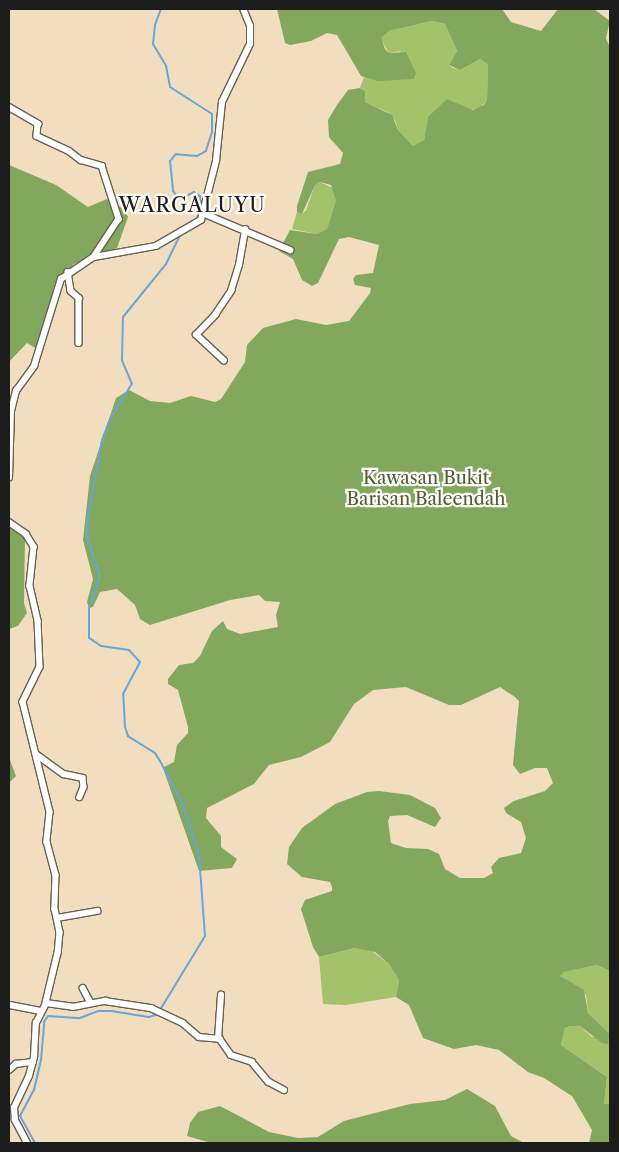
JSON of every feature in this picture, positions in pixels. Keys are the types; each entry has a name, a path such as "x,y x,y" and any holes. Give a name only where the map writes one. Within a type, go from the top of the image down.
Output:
{"street":[{"path":"9,478 11,411 16,391 34,366 45,338 57,288 68,272 94,257 122,249 152,247 194,223 203,213 216,161 222,102 250,44 250,26 243,9"},
{"path":"9,107 38,124 37,136 69,151 81,160 102,166 119,218 94,257"},
{"path":"203,213 290,250"},
{"path":"224,361 196,335 215,315 231,291 245,230"},
{"path":"68,272 71,291 79,298 79,344"},
{"path":"9,522 26,534 34,547 30,586 38,621 40,667 24,702 50,812 47,842 56,875 57,918 60,932 58,954 46,1003 40,1010 36,1023 33,1062 14,1108 15,1120 27,1143"},
{"path":"36,754 64,774 83,778 84,787 80,797"},
{"path":"57,918 97,911"},
{"path":"83,988 91,1003"},
{"path":"221,995 218,1039 230,1055 252,1062 269,1082 284,1090"},
{"path":"46,1003 74,1007 91,1003 118,1002 154,1009 183,1023 199,1037 218,1039"},
{"path":"10,1006 40,1010"},
{"path":"9,1070 16,1064 33,1062"}],"green space":[{"name":"Kawasan Bukit Barisan Baleendah","path":"277,9 502,9 511,22 541,31 558,9 594,9 610,21 606,38 610,48 610,971 597,965 564,972 560,976 584,990 588,1013 609,1033 608,1044 602,1043 580,1026 570,1026 565,1028 561,1045 607,1077 604,1104 610,1104 610,1143 589,1143 592,1130 572,1096 544,1078 528,1072 499,1050 476,1045 454,1049 423,1038 409,1005 396,997 399,980 389,964 375,952 355,948 319,957 313,947 301,909 305,900 332,891 332,887 330,882 302,877 287,864 289,847 302,828 335,804 367,792 379,791 410,795 435,808 441,818 435,827 407,815 390,816 388,821 391,843 406,848 428,849 439,854 445,869 460,878 484,878 493,873 491,867 499,858 521,853 526,838 521,822 506,813 504,808 514,801 545,791 553,783 547,768 535,768 520,774 513,765 519,701 500,687 461,705 449,705 406,687 373,690 354,704 330,742 301,757 269,765 254,784 207,808 206,818 221,836 221,847 237,859 232,868 199,871 164,771 164,767 174,762 177,745 188,733 178,690 168,684 168,679 179,665 193,663 200,656 212,631 223,621 227,629 240,634 278,627 276,615 280,602 265,601 259,595 230,600 150,625 140,619 135,605 117,589 100,592 93,607 89,608 87,602 93,579 83,540 90,476 116,398 129,390 150,401 170,403 191,396 215,402 221,399 245,362 247,345 263,328 296,319 326,325 349,321 370,293 371,288 355,285 353,279 356,275 373,273 379,245 349,237 339,239 318,283 312,286 302,280 293,259 279,251 290,230 317,234 327,229 336,200 331,185 320,182 315,185 302,214 297,212 297,206 308,172 340,164 343,153 329,137 328,120 348,90 360,88 365,91 365,102 392,115 398,130 413,146 424,140 428,117 447,99 473,110 484,105 487,100 488,64 480,59 460,70 449,65 457,51 445,24 432,21 389,31 381,38 385,49 389,53 406,52 416,73 414,79 377,81 361,76 337,35 327,33 311,41 290,45 285,43"},
{"path":"432,21 445,24 457,51 449,65 453,68 460,70 480,59 488,63 487,100 480,109 467,110 458,104 428,117 424,140 413,146 398,130 395,120 387,112 365,102 365,91 360,88 364,77 378,81 401,51 389,53 380,38 389,31"},
{"path":"9,165 56,185 88,207 107,199 125,210 128,217 117,248 74,264 55,283 37,349 27,343 9,362"},
{"path":"320,182 335,189 336,200 327,229 317,234 292,229 297,212 302,214 306,210 315,185"},
{"path":"9,526 25,537 24,603 27,613 18,626 9,629"},
{"path":"9,757 16,776 9,783"},
{"path":"356,948 369,949 389,964 399,980 396,997 346,1005 323,1004 319,957"},
{"path":"597,965 610,971 610,1104 604,1104 607,1077 561,1045 565,1028 570,1026 580,1026 592,1037 609,1033 588,1013 586,995 560,976 563,972"},
{"path":"467,1089 495,1106 511,1136 524,1143 211,1143 187,1136 190,1123 198,1112 220,1106 269,1132 298,1138 318,1137 344,1121 410,1104 445,1100"}],"waterway":[{"path":"161,9 155,25 153,44 166,66 170,87 212,114 212,132 206,151 197,156 176,154 170,161 173,191 177,196 182,198 194,192 200,196 201,209 196,220"},
{"path":"160,1010 205,936 199,855 182,803 160,761 155,753 128,736 125,727 123,694 140,662 129,650 101,646 89,638 89,608 100,576 87,536 87,523 102,440 111,417 132,384 122,360 123,317 166,264 180,235"},
{"path":"35,1143 20,1116 34,1090 41,1060 44,1022 48,1016 80,1018 98,1011 111,1011 149,1017 158,1014"}],"district":[{"name":"WARGALUYU","path":"192,205"}]}
